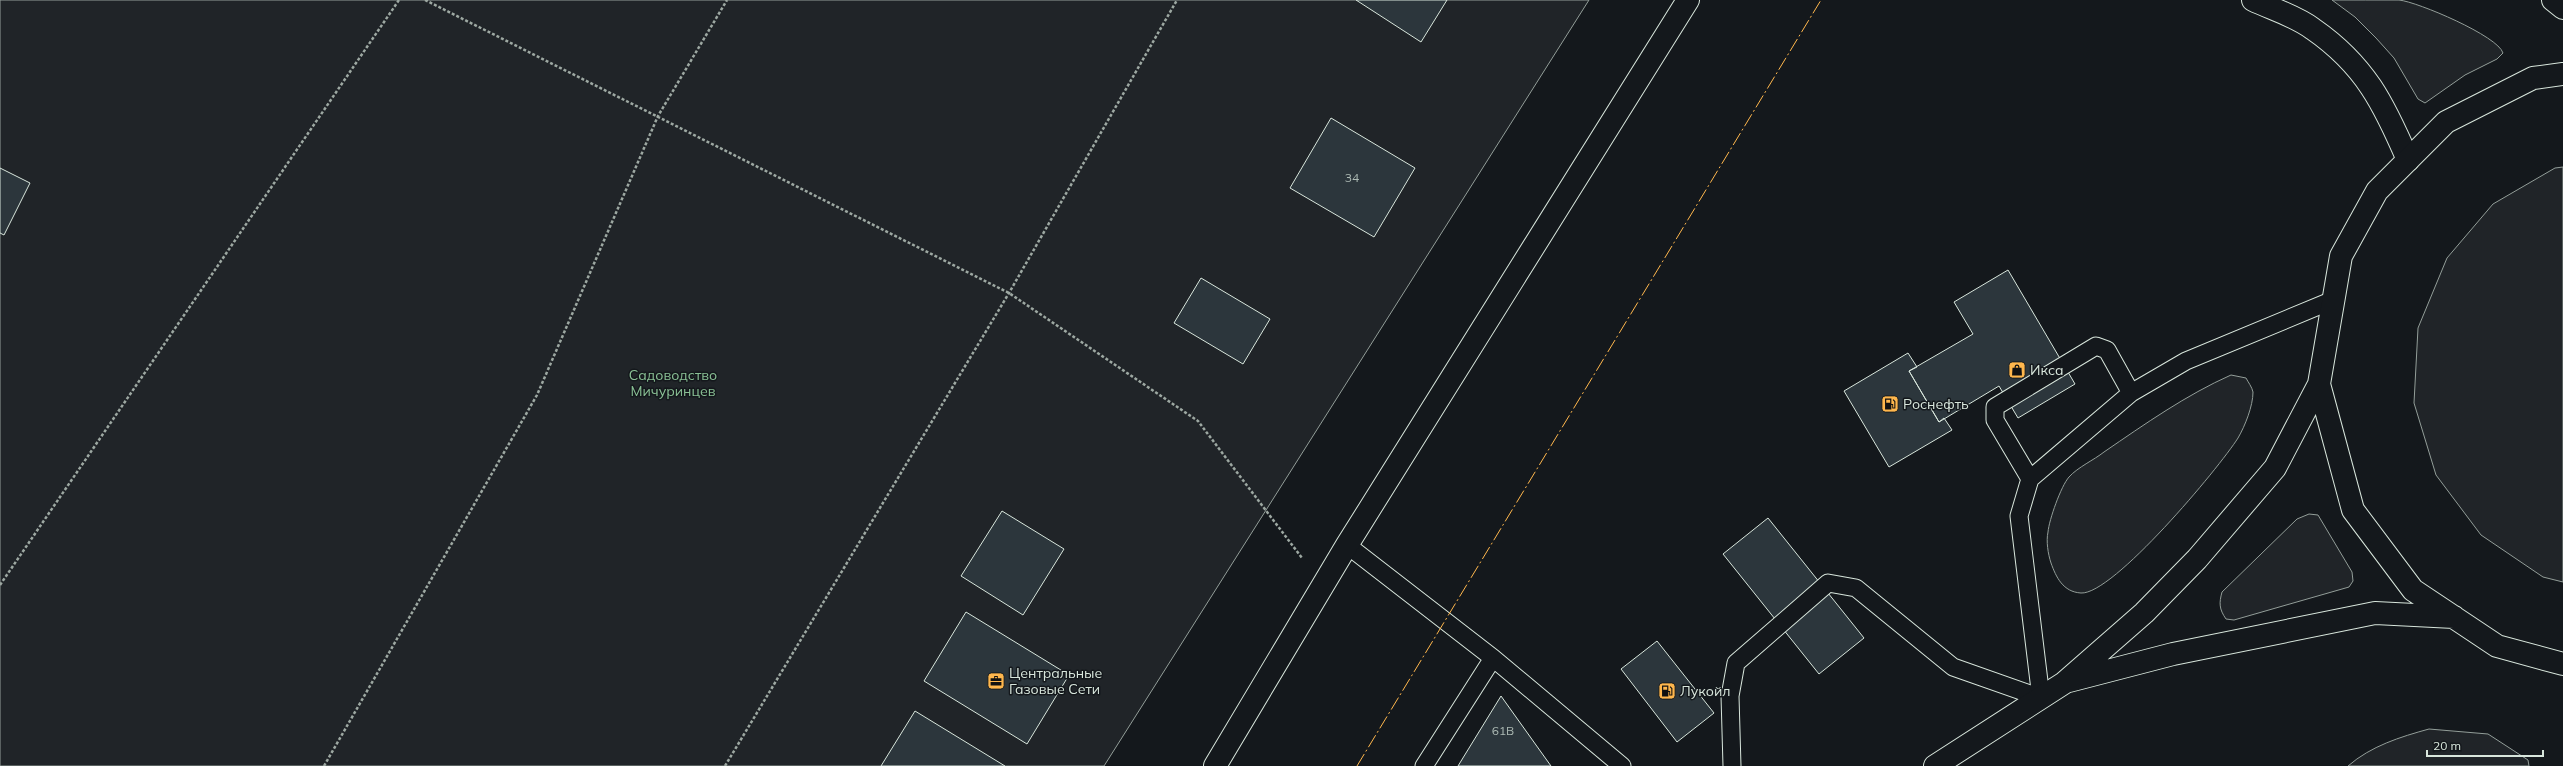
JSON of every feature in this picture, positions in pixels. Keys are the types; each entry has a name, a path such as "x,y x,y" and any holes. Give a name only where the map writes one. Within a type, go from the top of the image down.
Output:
{"main road":[{"path":"1215,766 1347,545 1688,0"},
{"path":"2253,0 2313,28 2356,65 2387,111 2408,160"},
{"path":"2553,0 2563,8"},
{"path":"1935,766 2064,683 2144,613 2196,559 2275,468 2319,384 2341,256 2377,191 2446,122 2533,78 2563,74"},
{"path":"2319,384 2353,510 2413,590 2497,646 2563,664"},
{"path":"2064,683 2173,654 2375,613 2454,617"}],"lane":[{"path":"1732,766 1730,696 1736,663 1828,583 1856,588 1953,667 2041,698 2019,516 2030,479 2131,393 2186,361 2333,300"},
{"path":"2030,479 1995,420 1995,407 2096,346 2107,350 2131,393"},
{"path":"1347,545 1493,658 1622,766"},
{"path":"1424,766 1493,658"}],"path":[{"path":"0,585 399,0"},
{"path":"425,0 1009,293 1198,421 1323,586"},
{"path":"324,766 538,395 658,116 727,0"},
{"path":"725,766 1009,293 1177,0"}],"green space":[{"name":"Садоводство Мичуринцев","path":"0,0 1589,0 1104,766 0,766"},
{"path":"2332,0 2399,0 2409,2 2439,13 2473,29 2498,46 2503,53 2497,59 2465,75 2425,103 2418,99 2394,58 2376,38 2355,17"},
{"path":"2563,167 2563,582 2543,577 2481,535 2436,475 2414,403 2418,328 2447,258 2493,204 2555,168"},
{"path":"2231,375 2246,378 2253,392 2252,403 2246,422 2238,438 2210,475 2164,528 2140,553 2116,574 2096,588 2081,593 2069,590 2065,587 2055,573 2051,563 2047,539 2056,503 2062,488 2069,477 2081,467 2166,410"},
{"path":"2309,514 2318,515 2352,572 2353,581 2349,587 2234,620 2226,619 2220,606 2222,592 2297,519"},
{"path":"2429,729 2488,734 2528,760 2529,766 2348,766 2366,753 2386,743"}],"building":[{"path":"1356,0 1447,0 1421,42"},
{"path":"1331,118 1415,168 1374,237 1290,188"},
{"path":"0,168 30,183 4,235 0,233"},
{"path":"2008,270 2075,384 2018,418 1999,386 1939,422 1909,371 1973,334 1954,302"},
{"path":"1201,278 1270,319 1243,364 1174,323"},
{"name":"Роснефть","path":"1908,353 1917,367 1909,371 1939,422 1944,418 1952,430 1889,467 1844,391"},
{"path":"1002,511 1064,549 1023,615 961,576"},
{"path":"1768,518 1864,638 1819,674 1723,554"},
{"path":"966,612 1069,675 1027,744 924,681"},
{"name":"Лукойл","path":"1657,641 1714,713 1677,742 1621,669"},
{"path":"1501,696 1551,766 1458,766"},
{"path":"915,711 1005,766 881,766"}],"power":[{"path":"1357,766 1821,0"}],"place":[{"name":"Икса","path":"2017,370"},
{"name":"Роснефть","path":"1890,404"},
{"name":"Центральные Газовые Сети","path":"996,681"},
{"name":"Лукойл","path":"1667,691"}]}
